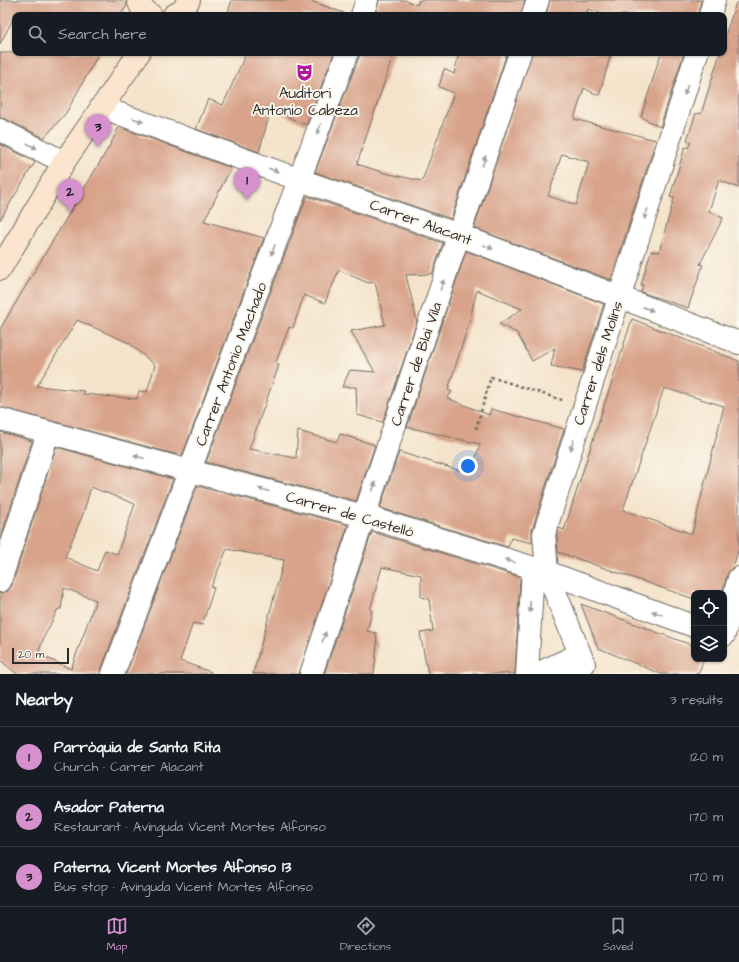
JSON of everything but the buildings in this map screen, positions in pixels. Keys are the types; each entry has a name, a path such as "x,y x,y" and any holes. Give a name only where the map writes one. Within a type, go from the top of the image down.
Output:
{"street":[{"path":"180,12 189,0"},
{"path":"363,12 367,0"},
{"path":"534,12 538,0"},
{"path":"711,12 714,0"},
{"path":"77,142 121,56"},
{"path":"0,270 64,162 137,56"},
{"name":"Carrer Antonio Machado","path":"113,674 346,56"},
{"name":"Carrer de Blai Vila","path":"311,674 519,56"},
{"name":"Carrer dels Molins","path":"527,674 544,534 696,56"},
{"name":"Carrer Alacant","path":"102,107 300,180 459,235 739,343"},
{"path":"0,130 64,162"},
{"name":"Carrer de Castelló","path":"0,419 190,471 364,516 540,570 691,625"},
{"path":"0,581 48,433"},
{"name":"Carrer dels Molins","path":"540,570 577,664 588,674"},
{"path":"727,626 739,578"},
{"path":"727,637 739,643"},
{"path":"537,674 577,664"}],"path":[{"path":"476,429 491,377 584,407"}],"place":[{"name":"Auditori Antonio Cabeza","path":"305,72"},
{"name":"Paterna, Vicent Mortes Alfonso 13","path":"98,147"},
{"name":"Parròquia de Santa Rita","path":"247,200"},
{"name":"Asador Paterna","path":"70,212"}]}
